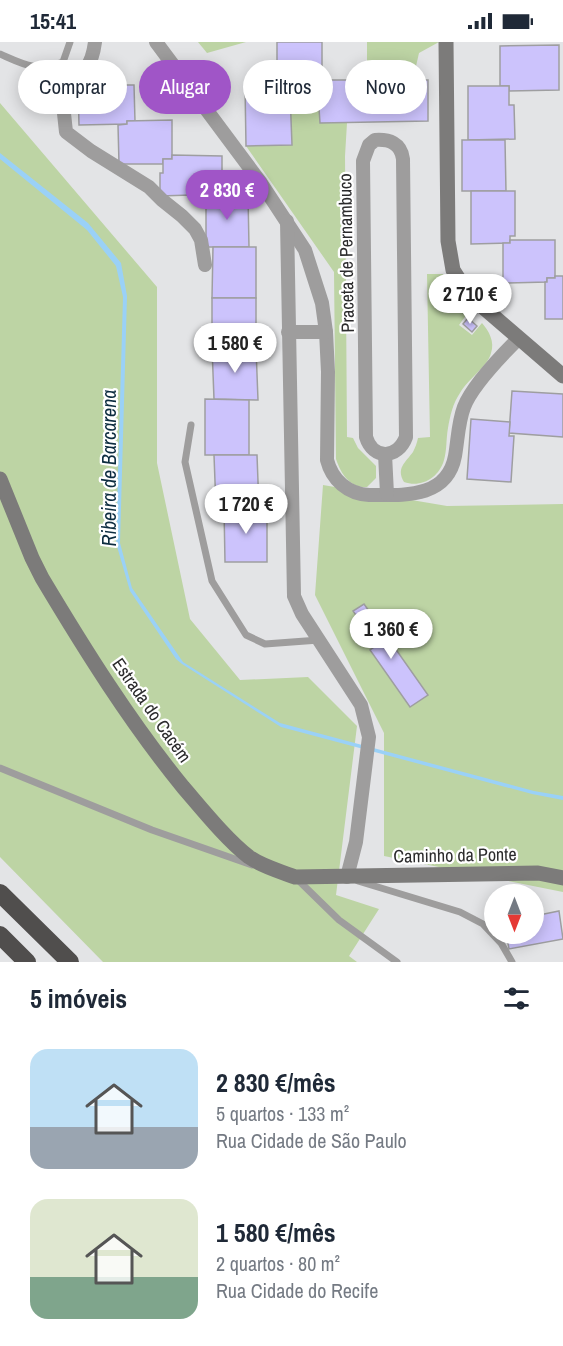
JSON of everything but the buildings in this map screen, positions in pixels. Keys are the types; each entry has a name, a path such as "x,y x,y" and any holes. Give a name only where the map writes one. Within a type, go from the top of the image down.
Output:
{"highway":[{"path":"0,893 70,962"},
{"path":"0,935 27,962"}],"street":[{"path":"95,42 86,70 66,86 63,104 66,132 91,152 149,187 182,216 195,229 201,240 205,265"},
{"path":"156,42 261,183 304,250 322,303 328,372 327,460 330,472 340,484 354,493 387,494 420,493 438,486 447,476 455,459 460,419 465,404 473,391 518,339"},
{"path":"446,42 450,258 453,270 469,295 563,376"},
{"name":"Praceta de Pernambuco","path":"383,140 391,141 399,147 403,159 406,437 393,453 385,454 371,447 366,437 363,160 369,145 383,140"},
{"path":"287,221 292,586 296,603 361,705 369,737 356,843 347,878"},
{"path":"288,332 326,332"},
{"path":"385,454 387,494"},
{"name":"Estrada do Cacém","path":"0,479 42,578 132,720 160,759 202,810 250,857 271,868 296,877 347,878"},
{"name":"Caminho da Ponte","path":"347,878 538,873 563,878"}],"lane":[{"path":"0,54 31,68 49,68 63,62 70,42"},
{"path":"191,425 185,462 212,581 246,635 265,644 319,640"},
{"path":"0,768 173,838 232,859 271,868"},
{"path":"296,877 339,920 397,962"},
{"path":"347,878 460,912 483,924 501,944 512,962"}],"green space":[{"path":"198,42 246,42 207,53"},
{"path":"367,42 439,42 419,53 417,60 367,60"},
{"path":"0,103 157,287 157,463 190,619 240,680 308,677 357,726 336,895 379,909 349,956 357,962 103,962 0,857"},
{"path":"291,114 319,114 320,123 347,123 345,156 347,437 353,438 358,448 376,466 376,478 367,487 351,483 336,459 334,272 246,146 292,145"},
{"path":"427,274 443,274 446,280 441,282 447,301 454,311 459,307 467,314 459,325 472,335 482,323 491,337 492,349 486,363 463,388 455,401 442,466 428,480 410,484 404,482 401,473 402,466 413,452 418,438 430,437"},
{"path":"323,485 447,506 563,504 563,892 544,888 544,884 523,884 384,856 384,733 315,595"}],"water":[{"path":"0,153 88,223 121,263 127,296 120,543 132,588 183,662 280,723 534,791 563,796 563,800 532,794 281,727 176,659 130,591 116,543 123,297 116,266 87,230 0,159"}],"water label":[{"name":"Ribeira de Barcarena","path":"108,468"}]}
